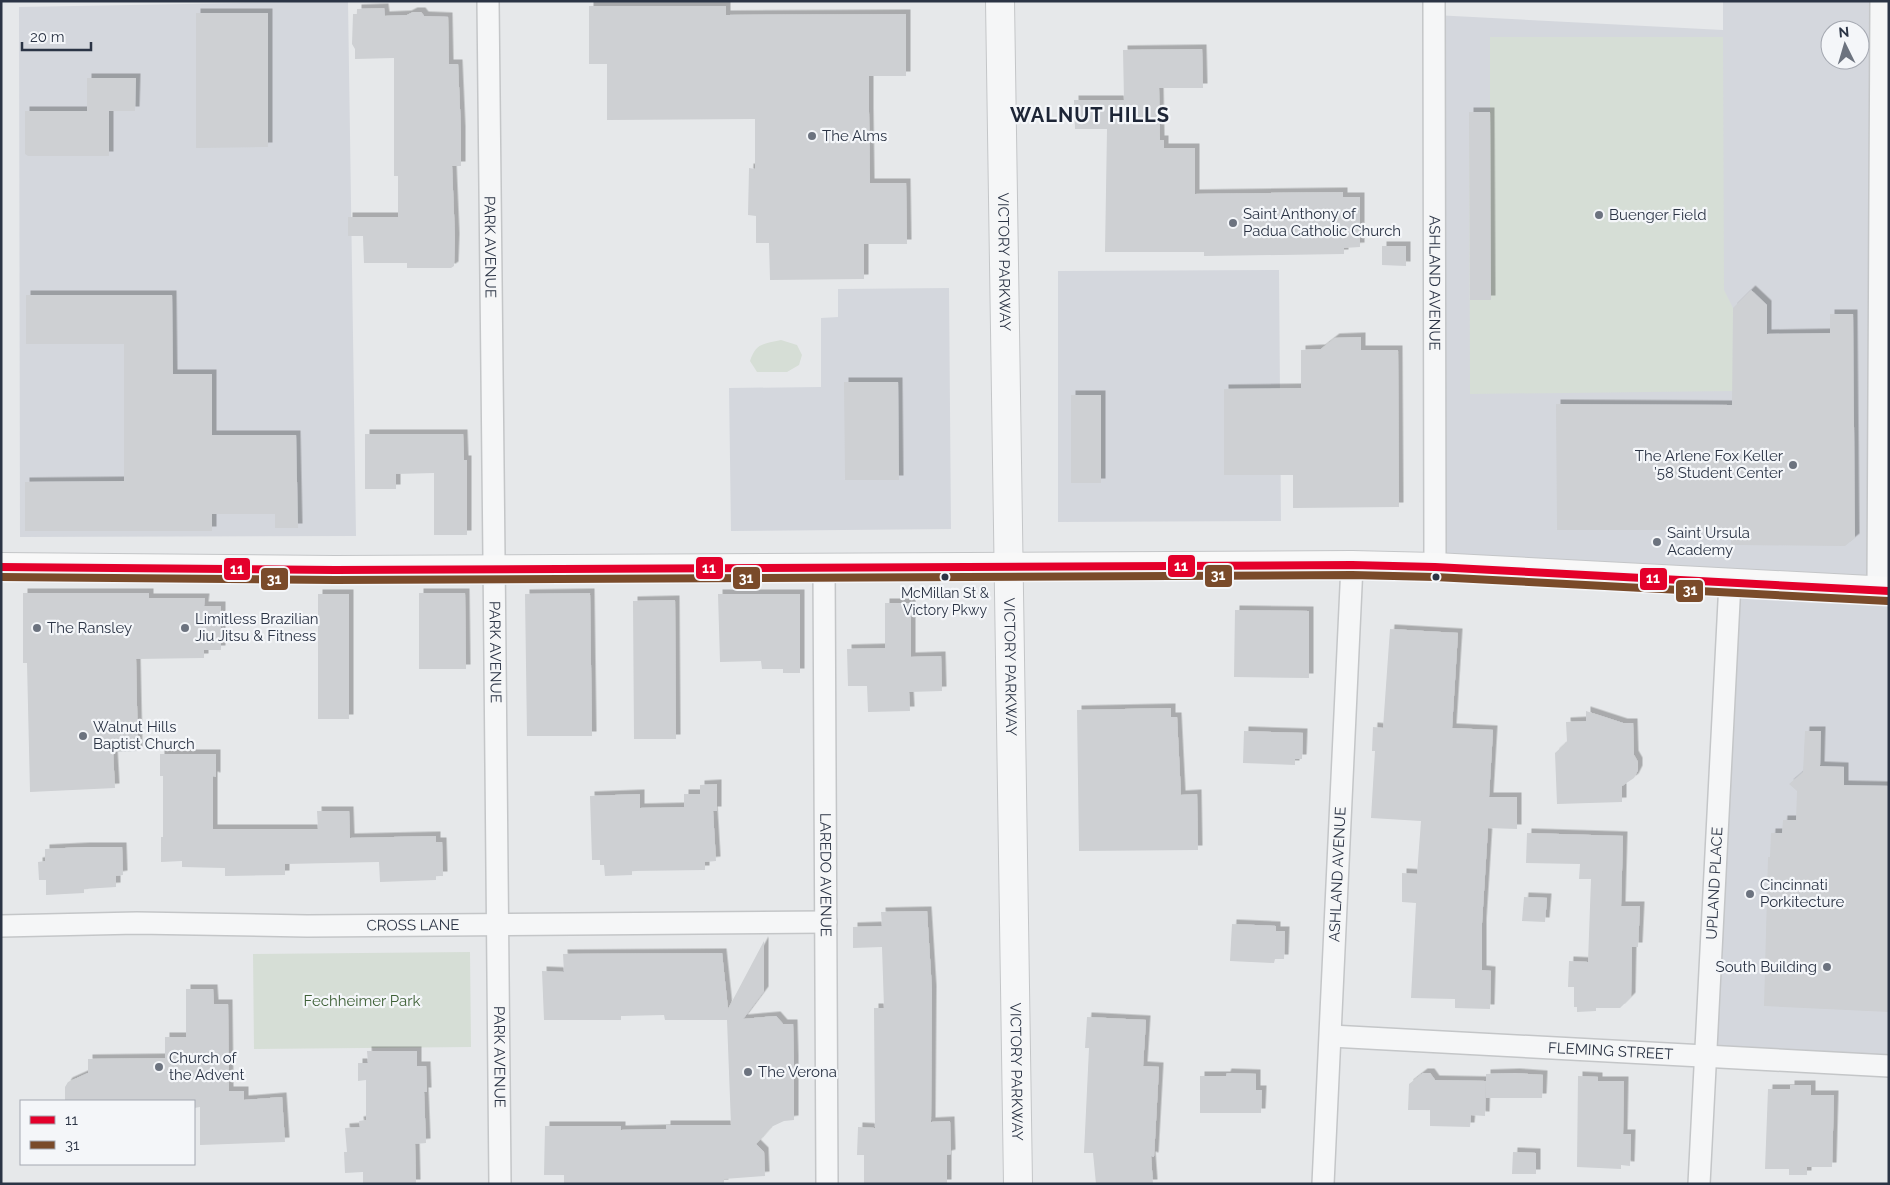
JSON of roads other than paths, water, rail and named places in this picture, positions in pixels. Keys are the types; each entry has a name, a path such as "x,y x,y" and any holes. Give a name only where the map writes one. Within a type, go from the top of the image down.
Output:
{"main road":[{"path":"1,567 494,569 824,566 1436,566 1883,590"}],"street":[{"name":"PARK AVENUE","path":"488,1 499,926 500,1184"},
{"name":"VICTORY PARKWAY","path":"1000,1 1018,1184"},
{"name":"ASHLAND AVENUE","path":"1434,1 1436,566"},
{"path":"1881,1 1883,590"},
{"name":"ASHLAND AVENUE","path":"1324,1184 1352,565"},
{"name":"LAREDO AVENUE","path":"824,566 827,1184"},
{"name":"UPLAND PLACE","path":"1699,1184 1704,1057 1730,582"},
{"name":"CROSS LANE","path":"1,926 137,923 217,926 499,926 826,922"},
{"name":"FLEMING STREET","path":"1331,1036 1889,1066"}],"place":[{"name":"The Alms","path":"812,136"},
{"name":"Buenger Field","path":"1599,215"},
{"name":"Saint Anthony of Padua Catholic Church","path":"1233,223"},
{"name":"The Arlene Fox Keller ’58 Student Center","path":"1793,465"},
{"name":"Saint Ursula Academy","path":"1657,542"},
{"name":"McMillan St & Victory Pkwy","path":"945,577"},
{"name":"The Ransley","path":"37,628"},
{"name":"Limitless Brazilian Jiu Jitsu & Fitness","path":"185,628"},
{"name":"Walnut Hills Baptist Church","path":"83,736"},
{"name":"Cincinnati Porkitecture","path":"1750,894"},
{"name":"South Building","path":"1827,967"},
{"name":"Church of the Advent","path":"159,1067"},
{"name":"The Verona","path":"748,1072"}],"district":[{"name":"WALNUT HILLS","path":"1090,115"}],"park label":[{"name":"Fechheimer Park","path":"362,1001"}]}
